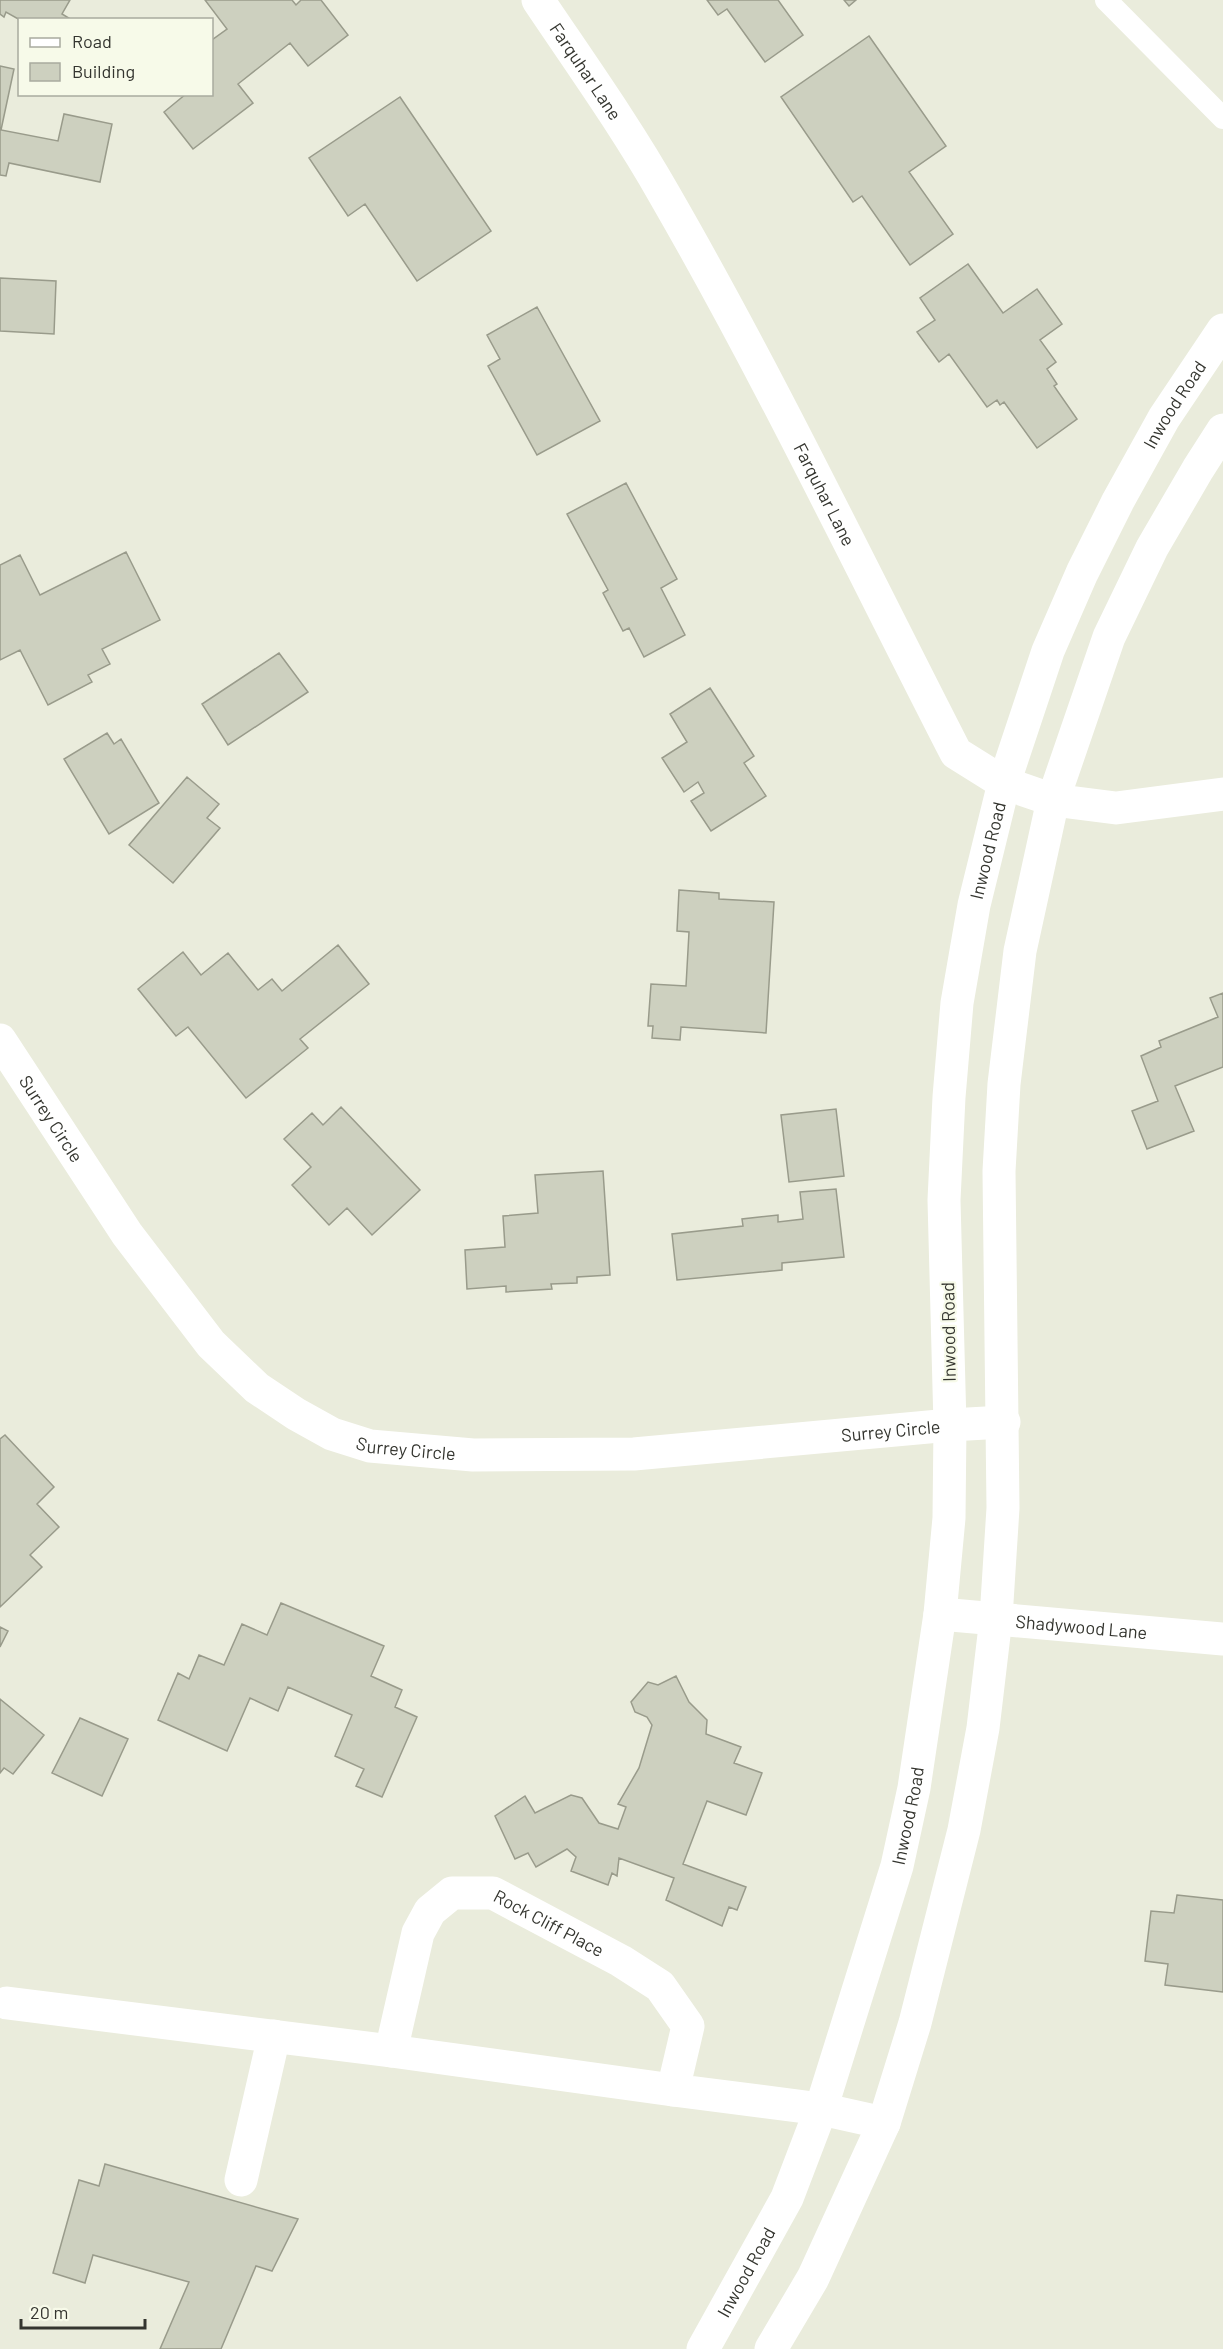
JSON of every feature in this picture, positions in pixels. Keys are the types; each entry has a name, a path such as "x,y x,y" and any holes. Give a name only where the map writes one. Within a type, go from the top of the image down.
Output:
{"street":[{"name":"Farquhar Lane","path":"538,0 614,112 664,194 762,374 956,753 1004,783 1053,800 1116,808 1223,794"},
{"name":"Inwood Road","path":"703,2349 788,2198 822,2109 897,1866 914,1788 940,1614 949,1518 950,1425 944,1200 957,1003 974,904 1004,783 1048,651 1088,563 1164,418 1223,330"},
{"path":"771,2349 813,2278 884,2123 915,2023 964,1830 983,1728 996,1618 1003,1508 1004,1422 999,1333 999,1171 1004,1084 1020,951 1053,800 1109,637 1152,548 1197,469 1223,430"},
{"name":"Surrey Circle","path":"0,1040 127,1234 211,1344 257,1388 332,1434 370,1446 473,1455 634,1454 1004,1422"},
{"name":"Shadywood Lane","path":"940,1614 1223,1640"},
{"name":"Rock Cliff Place","path":"391,2051 418,1933 430,1911 452,1893 493,1893 621,1961 660,1986 688,2026 673,2090"},
{"path":"7,2003 391,2051 822,2109 884,2123"},
{"path":"242,2180 274,2036"}],"lane":[{"path":"1106,0 1223,118"}],"building":[{"path":"0,0 70,0 62,14 69,18 18,19 6,12 4,17 0,14"},
{"path":"205,0 292,0 296,5 301,0 321,0 348,35 308,66 290,43 238,84 253,103 193,149 164,112 184,96 213,96 213,39 227,29"},
{"path":"707,0 778,0 803,35 765,62 727,9 718,15"},
{"path":"844,0 856,0 849,6"},
{"path":"869,36 946,146 909,172 953,234 910,265 862,196 853,202 781,97"},
{"path":"0,66 14,69 1,130 58,141 64,114 112,124 100,182 9,163 6,176 0,175"},
{"path":"400,97 491,231 417,281 365,204 348,216 309,158"},
{"path":"968,264 1003,313 1037,289 1062,324 1040,340 1056,362 1047,369 1057,384 1054,386 1077,419 1037,448 1004,402 1000,405 997,400 987,407 949,354 939,362 917,332 935,320 920,298"},
{"path":"0,278 56,281 54,334 0,331"},
{"path":"537,307 600,421 537,455 488,366 500,359 487,335"},
{"path":"626,483 677,579 661,588 685,635 644,657 629,628 623,631 603,593 608,590 567,514"},
{"path":"126,552 160,620 102,649 110,664 88,675 92,682 48,705 20,650 0,660 0,565 20,555 40,595"},
{"path":"279,653 308,692 228,745 202,704"},
{"path":"710,688 754,756 744,763 766,796 711,831 691,801 704,793 698,782 684,792 662,758 687,742 670,714"},
{"path":"107,733 114,744 121,739 159,803 109,834 64,759"},
{"path":"187,777 219,804 207,818 220,828 173,883 129,845"},
{"path":"679,890 719,893 719,899 774,902 766,1033 681,1027 680,1040 652,1038 653,1026 648,1026 651,984 686,986 689,932 677,931"},
{"path":"338,945 369,984 300,1039 308,1048 246,1098 188,1027 176,1036 138,989 183,952 201,975 228,953 258,990 272,979 282,991"},
{"path":"1223,993 1223,1067 1175,1086 1194,1131 1147,1149 1132,1111 1158,1101 1141,1056 1161,1047 1159,1041 1218,1017 1210,998"},
{"path":"341,1107 420,1190 372,1235 347,1208 329,1225 292,1185 311,1167 284,1139 312,1113 323,1125"},
{"path":"836,1109 844,1176 789,1182 781,1115"},
{"path":"603,1171 610,1275 577,1277 577,1283 551,1284 552,1289 506,1292 506,1286 467,1289 465,1250 505,1247 503,1216 538,1213 535,1175"},
{"path":"836,1189 844,1257 782,1263 782,1270 677,1280 672,1234 743,1226 742,1219 778,1215 778,1222 803,1219 800,1192"},
{"path":"5,1435 54,1487 37,1504 59,1527 30,1555 42,1567 0,1607 0,1439"},
{"path":"281,1603 384,1646 371,1676 402,1690 395,1707 417,1717 382,1797 356,1786 364,1769 335,1756 352,1715 288,1687 278,1711 250,1698 227,1751 158,1720 178,1673 189,1679 199,1655 224,1665 242,1624 267,1635"},
{"path":"0,1627 8,1631 0,1647"},
{"path":"676,1676 689,1702 707,1720 706,1734 741,1747 734,1763 762,1773 746,1815 707,1801 683,1864 746,1887 737,1910 729,1907 722,1926 666,1900 674,1878 619,1858 617,1876 612,1873 608,1885 571,1871 576,1857 567,1849 536,1867 528,1853 515,1859 495,1816 525,1796 535,1813 571,1795 582,1798 599,1823 618,1829 626,1807 618,1804 639,1768 652,1725 647,1717 635,1712 631,1702 648,1682 658,1685"},
{"path":"0,1699 44,1735 13,1774 4,1768 0,1773"},
{"path":"80,1718 128,1739 102,1796 52,1773"},
{"path":"1177,1895 1223,1900 1223,1992 1165,1985 1168,1964 1145,1961 1151,1911 1174,1913"},
{"path":"105,2164 298,2219 272,2271 256,2266 221,2349 160,2349 189,2282 93,2255 85,2283 53,2273 79,2180 99,2186"}]}
